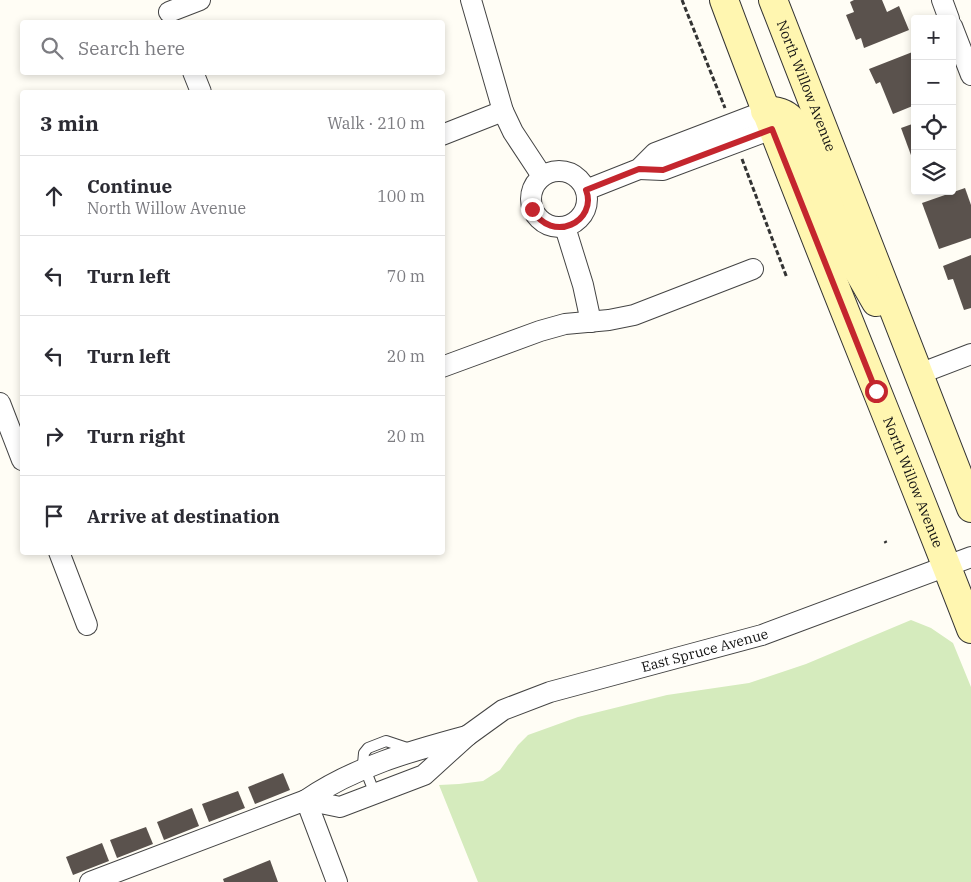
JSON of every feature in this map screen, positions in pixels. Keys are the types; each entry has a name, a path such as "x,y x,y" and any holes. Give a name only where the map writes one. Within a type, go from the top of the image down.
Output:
{"main road":[{"name":"North Willow Avenue","path":"724,0 768,120 959,562 971,629"},
{"name":"North Willow Avenue","path":"772,0 971,508"},
{"path":"768,120 774,111 783,113 795,124 849,255 919,374"}],"street":[{"path":"169,12 200,0"},
{"path":"471,0 503,111 542,176"},
{"path":"942,0 948,15"},
{"path":"956,36 971,75"},
{"path":"194,75 200,90"},
{"path":"445,134 503,111"},
{"path":"586,190 639,169 655,153 768,120"},
{"path":"551,172 570,172 578,178 586,190 588,203 585,212 579,220 571,225 552,227 537,217 532,209 532,191 536,183 542,176 551,172"},
{"path":"565,227 583,286 591,322"},
{"path":"445,366 540,331 565,324 634,315 753,269"},
{"path":"919,374 971,354"},
{"path":"0,403 20,455"},
{"path":"60,555 87,625"},
{"name":"East Spruce Avenue","path":"306,800 340,807 424,775 467,736 503,710 550,692 762,635 959,562"},
{"name":"East Spruce Avenue","path":"306,800 330,783 365,769 414,750 467,736"},
{"path":"90,882 306,800 337,882"}],"lane":[{"path":"365,769 375,794"}],"green space":[{"path":"911,620 931,628 953,643 971,687 971,882 478,882 439,785 483,781 500,770 518,745 528,735 578,717 667,695 749,683 806,664"}],"building":[{"path":"854,0 882,0 887,12 899,6 909,30 864,48 861,38 856,40 846,15 854,12 850,2"},
{"path":"911,53 911,107 893,114 880,82 876,84 869,69"},
{"path":"911,124 911,155 901,128"},
{"path":"965,188 971,205 971,238 939,249 922,203 945,195 956,195 956,191"},
{"path":"971,255 971,308 964,310 953,279 948,280 943,266"},
{"path":"283,773 290,790 255,804 248,787"},
{"path":"238,791 245,808 209,822 202,804"},
{"path":"192,808 199,826 164,840 157,822"},
{"path":"146,827 153,844 117,858 110,840"},
{"path":"102,843 109,861 73,875 66,857"},
{"path":"270,860 278,882 224,882 223,879"}],"route":[{"path":"532,209 537,217 552,227 562,228 571,225 579,220 585,212 588,203 586,190 639,169 663,170 772,129 876,391"}]}
